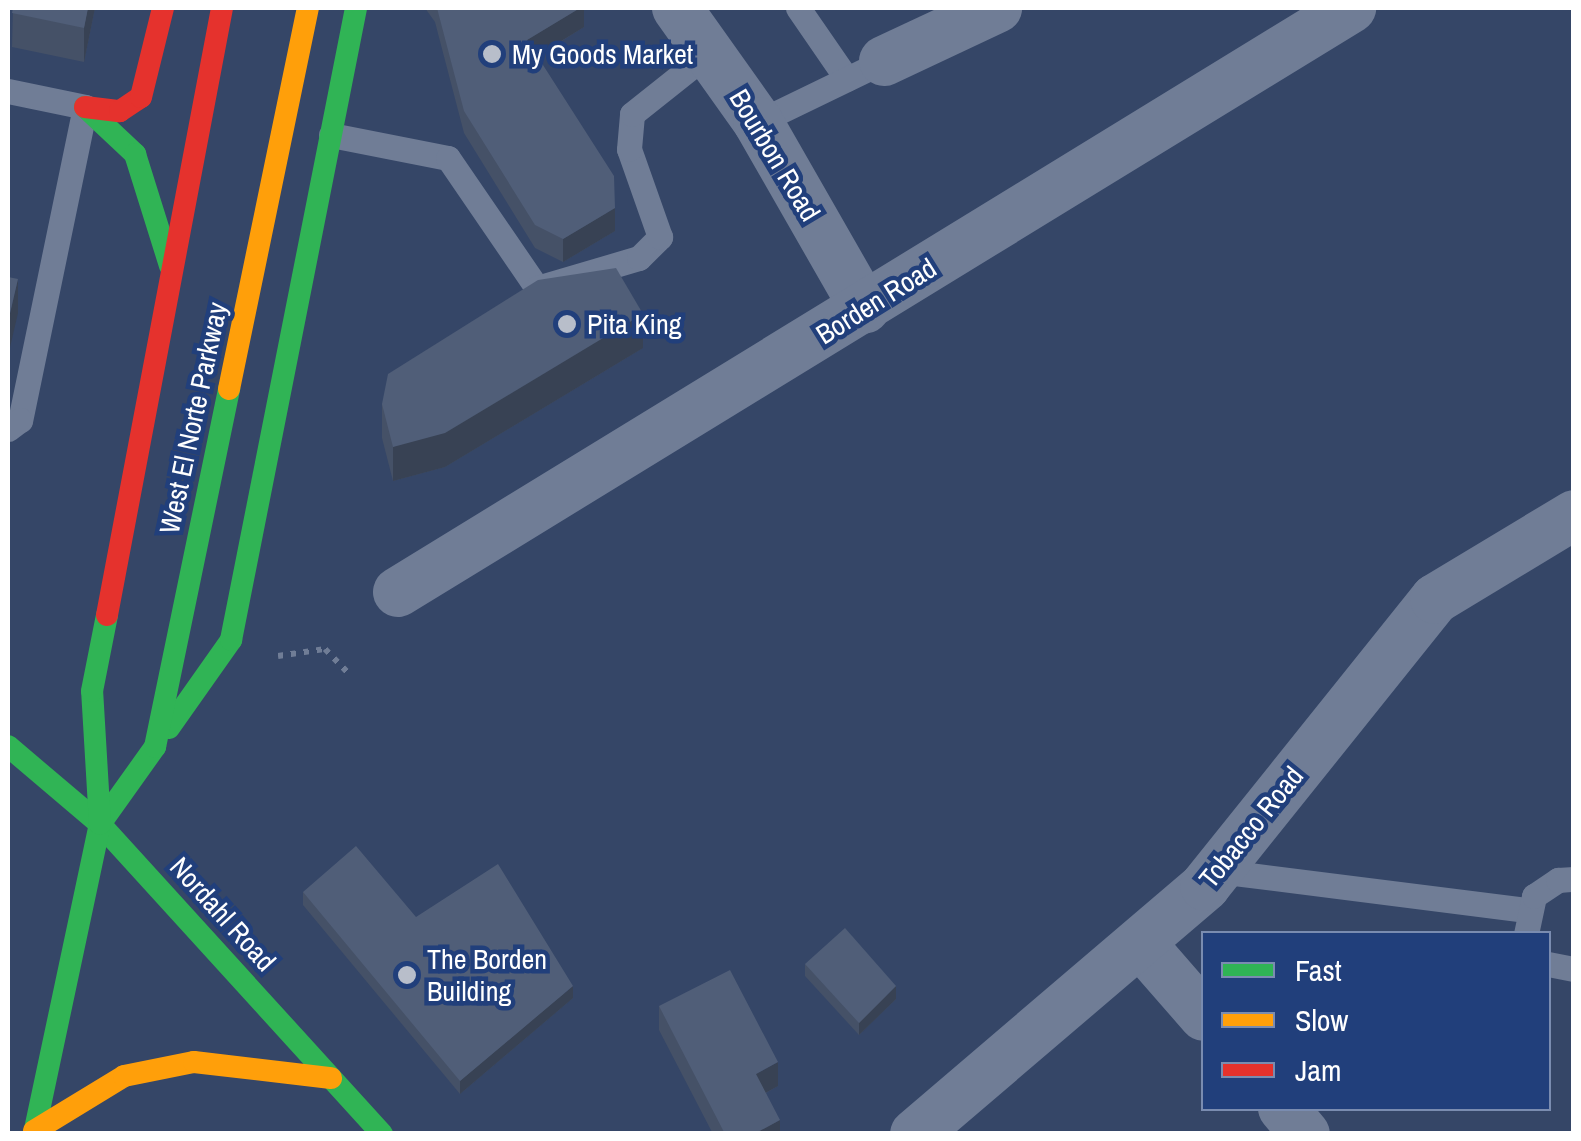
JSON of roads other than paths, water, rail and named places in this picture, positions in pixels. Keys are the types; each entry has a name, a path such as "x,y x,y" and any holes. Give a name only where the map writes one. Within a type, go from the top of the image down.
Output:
{"main road":[{"path":"85,106 120,111 142,97 164,8"},
{"name":"West El Norte Parkway","path":"34,1132 100,824 92,691 222,8"},
{"name":"West El Norte Parkway","path":"100,824 155,747 308,8"},
{"path":"155,747 231,640 356,8"},
{"path":"260,96 285,125 331,135"},
{"path":"85,106 136,154 171,269"},
{"name":"Nordahl Road","path":"8,746 100,824 382,1134"},
{"path":"34,1132 124,1076 194,1062 331,1078"}],"street":[{"name":"Bourbon Road","path":"677,8 758,122 865,309"},
{"path":"865,70 997,8"},
{"name":"Borden Road","path":"398,592 1351,8"},
{"name":"Tobacco Road","path":"914,1134 1142,945 1218,871 1435,599 1574,516"},
{"path":"1142,945 1201,1013"},
{"path":"1286,1111 1305,1134"}],"lane":[{"path":"758,122 865,70 798,8"},
{"path":"331,135 448,158 537,288 639,258 660,237 628,149 632,114 710,52"},
{"path":"8,91 85,106 20,420 8,429"},
{"path":"1218,871 1526,922 1544,886 1574,879"}],"place":[{"name":"My Goods Market","path":"492,54"},
{"name":"Pita King","path":"567,324"},
{"name":"The Borden Building","path":"407,975"}]}
